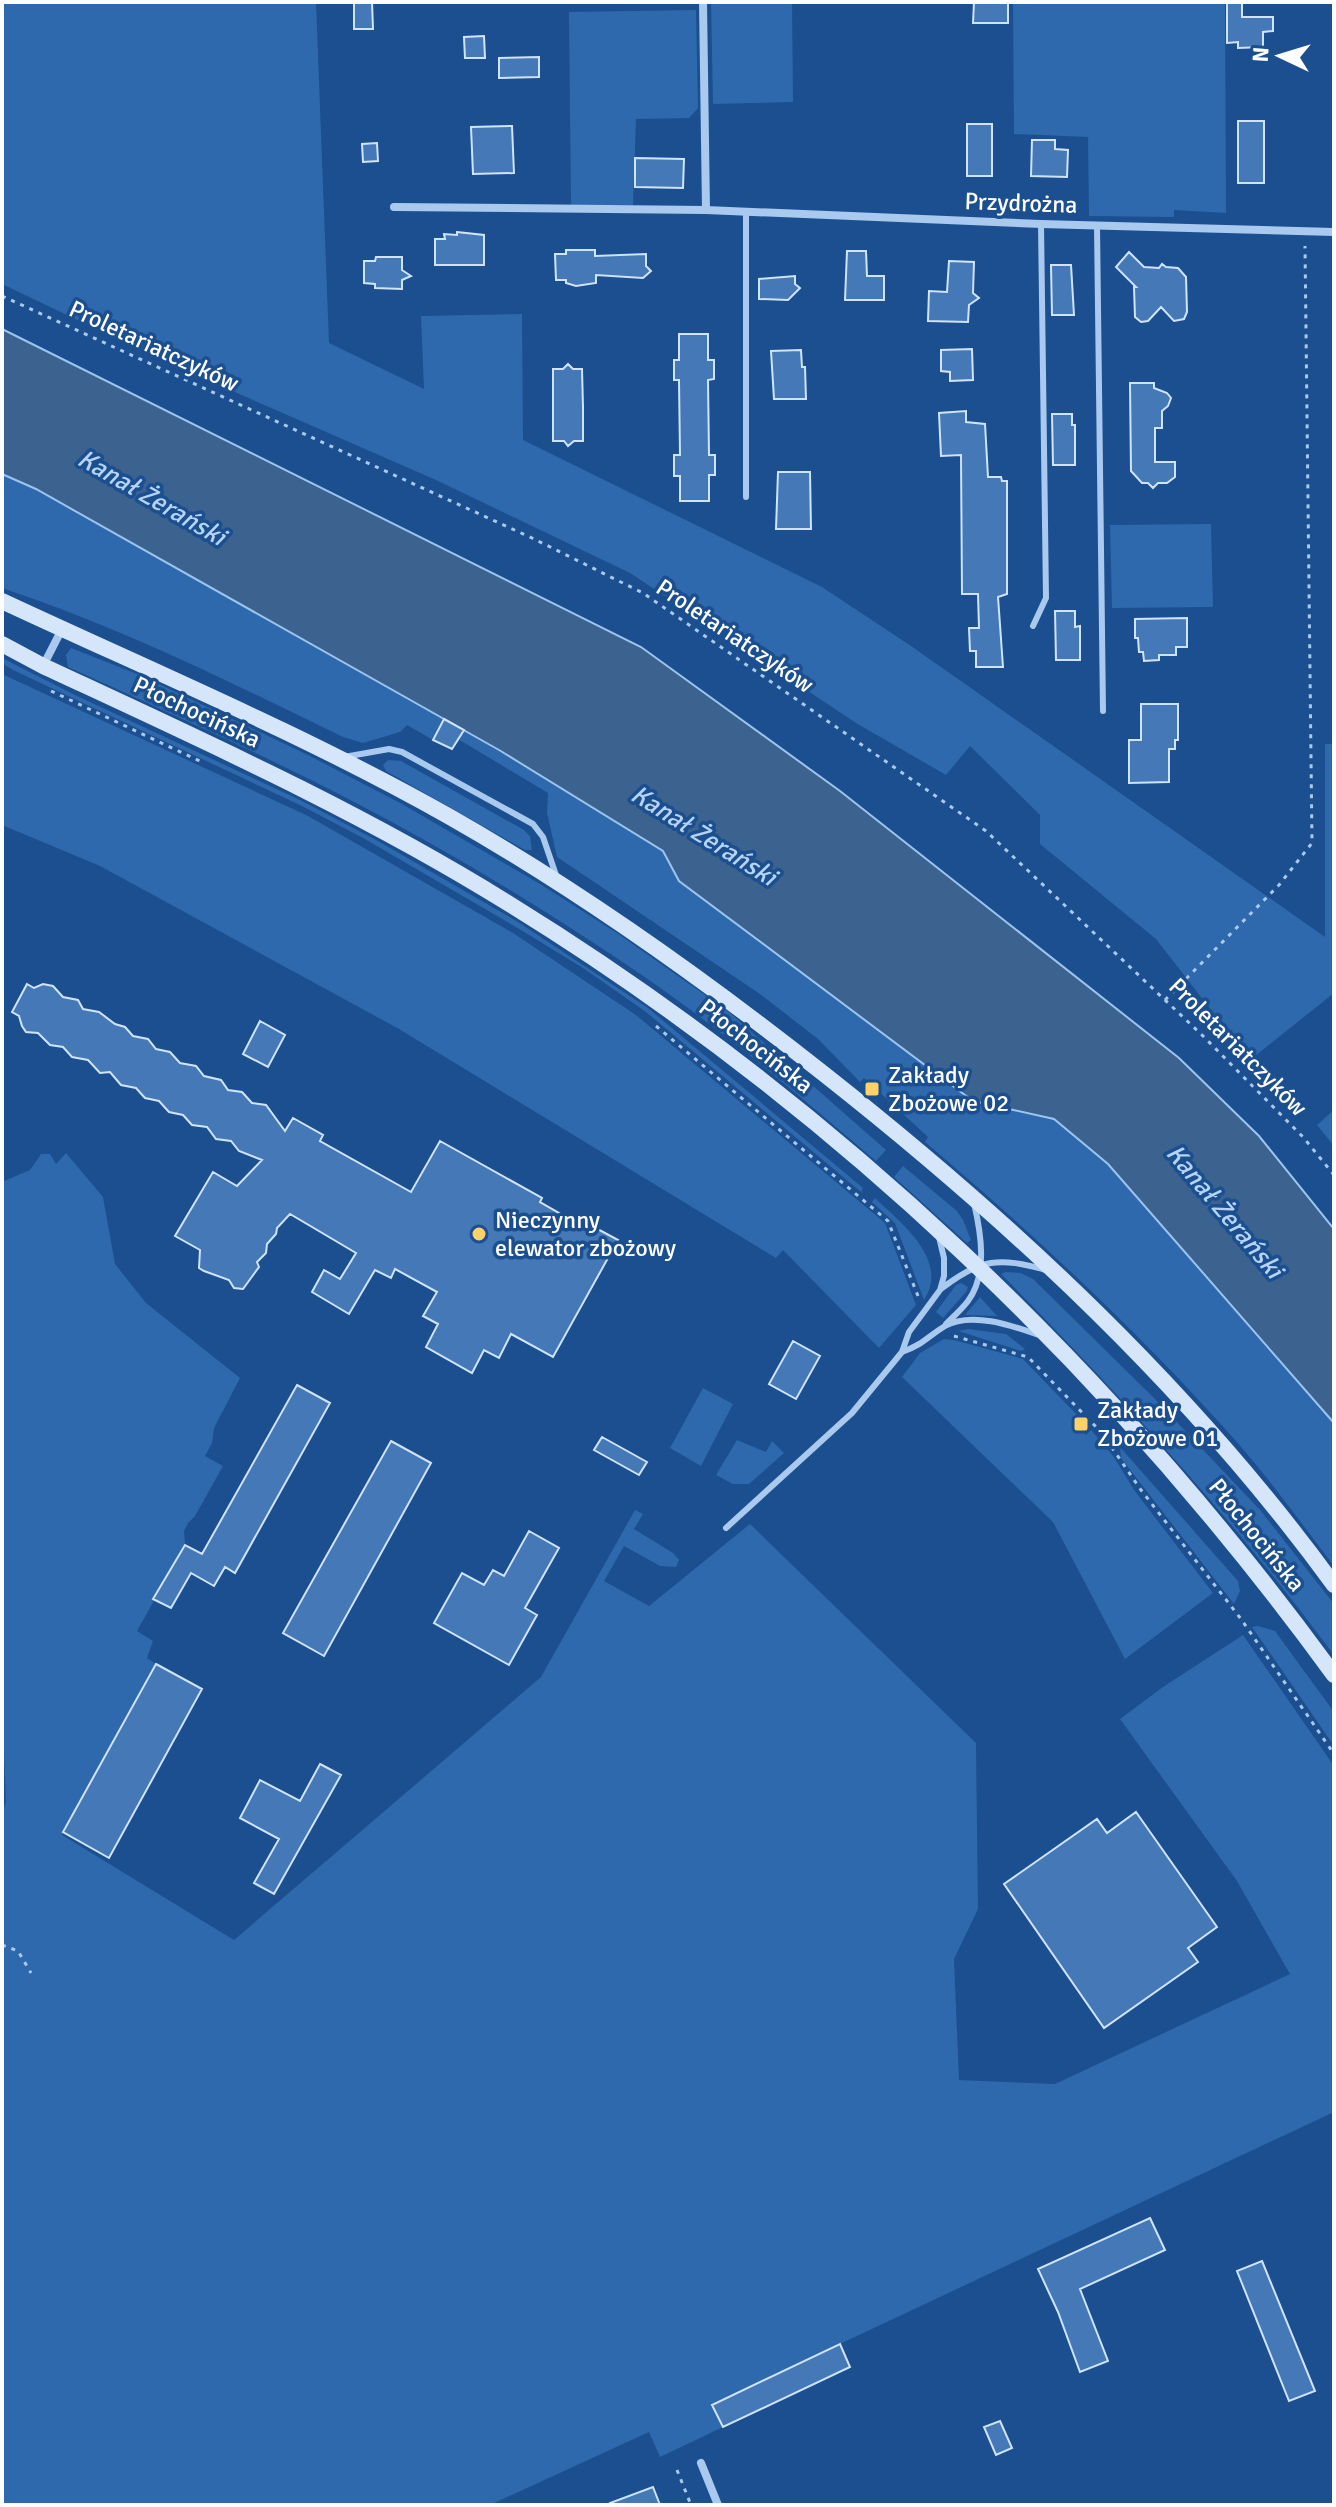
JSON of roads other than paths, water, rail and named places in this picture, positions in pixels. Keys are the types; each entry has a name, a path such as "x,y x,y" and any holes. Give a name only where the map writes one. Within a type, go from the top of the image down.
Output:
{"main road":[{"name":"Płochocińska","path":"2,601 337,758 449,816 558,882 682,965 876,1115 1053,1272 1192,1409 1334,1585"},
{"name":"Płochocińska","path":"2,644 320,798 418,850 511,905 657,1000 761,1078 979,1265 1191,1491 1275,1594 1334,1675"}],"street":[{"path":"703,2 706,210"},
{"name":"Przydrożna","path":"394,207 706,210 1334,232"},
{"path":"43,666 62,629"},
{"path":"701,2463 718,2505"}],"lane":[{"path":"746,212 746,497"},
{"path":"1033,626 1046,598 1041,224"},
{"path":"1097,226 1103,711"},
{"path":"337,758 389,749 402,752 533,824 543,837 558,882"},
{"path":"902,1352 921,1345 944,1327 969,1300 976,1285 981,1237 972,1197"},
{"path":"936,1227 944,1258 940,1290"},
{"path":"726,1528 852,1413 902,1352 909,1332 940,1290 961,1273 979,1265 1011,1261 1053,1272"},
{"path":"944,1327 953,1323 991,1322 1049,1338"}],"water":[{"name":"Kanał Żerański","path":"2,329 641,647 840,791 1179,1058 1259,1136 1334,1229 1334,1423 1108,1164 1054,1119 973,1101 679,881 663,851 499,750 36,489 2,474"}],"place":[{"name":"Zakłady Zbożowe 02","path":"872,1089"},
{"name":"Nieczynny elewator zbożowy","path":"479,1234"},
{"name":"Zakłady Zbożowe 01","path":"1081,1424"}]}
